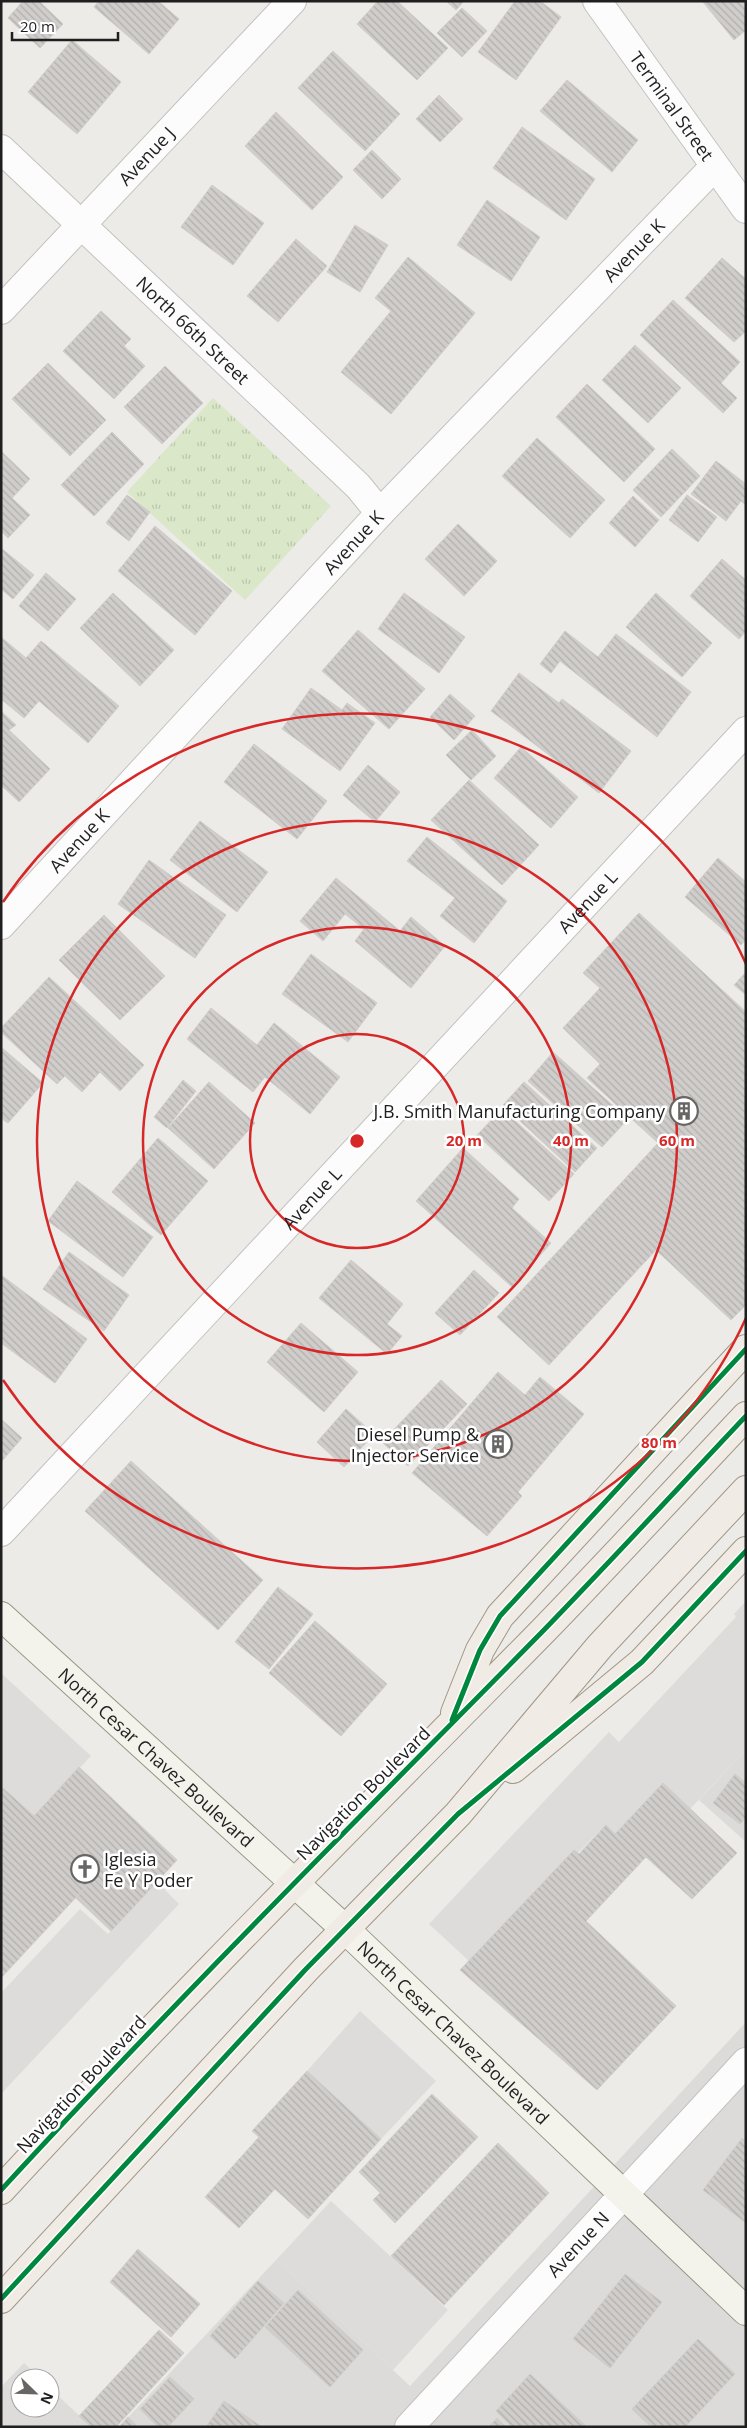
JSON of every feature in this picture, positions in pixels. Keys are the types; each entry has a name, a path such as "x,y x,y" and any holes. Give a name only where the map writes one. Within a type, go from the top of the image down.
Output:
{"main road":[{"path":"451,1724 480,1650 500,1616 746,1349"},
{"name":"Navigation Boulevard","path":"1,2190 114,2068 294,1882 544,1629 746,1416"},
{"path":"1,2299 306,1969 458,1814 600,1646 746,1490"},
{"path":"458,1814 642,1662 746,1551"}],"street":[{"name":"Avenue J","path":"1,310 292,1"},
{"name":"Terminal Street","path":"598,1 714,167 746,209"},
{"name":"North 66th Street","path":"1,149 358,486 380,513"},
{"name":"Avenue K","path":"1,925 380,513 714,167"},
{"name":"Avenue L","path":"1,1532 746,731"},
{"name":"North Cesar Chavez Boulevard","path":"1,1616 346,1930 746,2311"},
{"name":"Avenue N","path":"409,2427 746,2062"}],"shaded area":[{"path":"746,1601 746,1750 690,1809 662,1784 615,1834 606,1825 469,1961 429,1924 609,1732 619,1742 736,1617 734,1614"},
{"path":"1,1673 91,1756 34,1816 3,1788 1,1790"},
{"path":"746,1750 746,1842 699,1800"},
{"path":"157,1882 179,1904 1,2094 1,1993 80,1909 108,1934"},
{"path":"360,2011 436,2081 381,2139 307,2071"},
{"path":"746,2022 746,2427 119,2427 276,2260 410,2386"},
{"path":"331,2201 448,2310 393,2370 276,2260"},
{"path":"24,2363 29,2368 19,2368"},
{"path":"10,2378 10,2418 60,2418 60,2398 91,2427 1,2427 1,2387"}],"green space":[{"path":"213,398 331,506 245,600 127,492"}],"building":[{"path":"23,1 39,1 63,24 40,48 8,18"},
{"path":"99,1 158,1 179,19 149,54 94,7"},
{"path":"378,1 397,1 448,48 417,80 357,24"},
{"path":"446,1 464,1 456,10"},
{"path":"515,1 540,1 561,17 516,80 478,52"},
{"path":"746,1 746,30 734,40 703,2"},
{"path":"462,8 487,31 462,57 437,33"},
{"path":"72,40 121,82 77,134 28,92"},
{"path":"333,51 400,114 365,151 298,88"},
{"path":"567,80 638,140 612,172 540,111"},
{"path":"439,95 463,119 440,142 416,119"},
{"path":"276,112 343,177 312,210 245,146"},
{"path":"522,127 595,179 566,220 493,168"},
{"path":"372,150 401,179 382,199 353,170"},
{"path":"212,185 264,223 233,265 181,227"},
{"path":"487,200 540,237 511,281 457,245"},
{"path":"355,225 388,245 360,292 327,272"},
{"path":"296,239 327,266 278,322 247,296"},
{"path":"408,257 475,313 391,414 341,372 391,311 375,298"},
{"path":"722,258 746,279 746,331 734,342 685,298"},
{"path":"673,300 740,362 721,383 737,398 723,413 640,335"},
{"path":"101,311 131,339 124,346 145,366 114,399 63,351"},
{"path":"635,345 681,388 648,423 602,380"},
{"path":"48,363 106,420 70,456 12,399"},
{"path":"165,366 203,403 162,444 124,407"},
{"path":"587,384 655,449 624,482 556,417"},
{"path":"112,432 144,464 94,516 61,485"},
{"path":"537,438 605,500 570,538 502,476"},
{"path":"672,449 700,476 661,517 633,490"},
{"path":"1,451 30,479 12,498 30,515 8,538 1,531"},
{"path":"716,461 746,484 746,505 741,501 726,521 691,494"},
{"path":"127,495 150,512 129,541 106,523"},
{"path":"687,495 717,517 698,542 669,520"},
{"path":"633,496 659,520 635,547 609,523"},
{"path":"458,524 497,561 464,596 425,559"},
{"path":"155,526 232,591 195,635 118,571"},
{"path":"1,548 34,575 13,599 1,589"},
{"path":"722,559 746,580 746,631 739,639 690,596"},
{"path":"46,573 76,599 48,631 19,606"},
{"path":"113,593 174,650 140,686 80,628"},
{"path":"404,593 465,637 439,673 378,629"},
{"path":"656,593 712,643 682,677 626,627"},
{"path":"358,630 425,689 389,729 322,671"},
{"path":"565,631 598,657 616,634 691,692 657,737 560,661 551,673 540,664"},
{"path":"1,637 26,658 41,641 119,706 88,743 39,701 24,718 1,699"},
{"path":"519,673 559,703 562,699 631,751 599,793 491,711"},
{"path":"311,688 342,710 347,703 375,723 340,771 282,729"},
{"path":"450,694 475,716 454,740 430,717"},
{"path":"1,711 16,725 9,730 50,769 19,802 1,785"},
{"path":"472,730 496,756 471,780 446,755"},
{"path":"254,744 327,801 297,839 224,782"},
{"path":"521,747 578,797 551,828 494,778"},
{"path":"368,765 400,792 375,822 343,795"},
{"path":"469,780 539,845 502,885 431,820"},
{"path":"200,821 268,872 237,912 170,860"},
{"path":"427,837 507,901 474,943 440,916 455,898 407,861"},
{"path":"718,858 746,882 746,939 741,945 685,897"},
{"path":"149,860 226,915 195,958 118,904"},
{"path":"336,878 400,931 411,917 445,946 411,988 355,941 364,929 345,914 323,941 300,921"},
{"name":"J.B. Smith Manufacturing Company","path":"639,913 746,1012 746,1305 731,1320 656,1250 549,1365 497,1317 658,1143 587,1078 600,1064 563,1028 600,988 583,973"},
{"path":"104,915 165,976 120,1020 59,960"},
{"path":"311,954 377,1003 348,1042 282,994"},
{"path":"746,972 746,995 734,985"},
{"path":"49,977 144,1065 120,1091 100,1072 82,1092 65,1076 57,1084 1,1032 1,1028"},
{"path":"211,1008 257,1045 274,1023 340,1077 310,1114 265,1077 253,1092 187,1039"},
{"path":"1,1047 43,1083 8,1123 1,1118"},
{"path":"553,1052 628,1119 602,1147 528,1081"},
{"path":"183,1080 196,1091 167,1128 154,1117"},
{"path":"209,1082 255,1123 214,1169 168,1128"},
{"path":"524,1082 597,1148 575,1172 503,1105"},
{"path":"502,1109 574,1174 549,1201 477,1135"},
{"path":"158,1138 208,1181 161,1235 112,1192"},
{"path":"463,1148 519,1199 512,1208 551,1243 512,1287 416,1201"},
{"path":"77,1181 153,1237 123,1277 48,1221"},
{"path":"69,1252 129,1295 104,1331 43,1289"},
{"path":"351,1260 403,1304 387,1324 402,1336 387,1354 319,1298"},
{"path":"474,1270 499,1293 460,1335 435,1313"},
{"path":"1,1275 87,1339 55,1383 1,1343"},
{"path":"301,1323 358,1372 324,1412 267,1362"},
{"name":"Diesel Pump & Injector Service","path":"498,1372 525,1395 540,1377 584,1414 518,1492 522,1496 487,1536 412,1473"},
{"path":"441,1380 467,1404 408,1466 382,1442"},
{"path":"346,1409 374,1434 344,1467 317,1442"},
{"path":"1,1419 22,1438 1,1462"},
{"path":"131,1461 263,1580 218,1630 85,1511"},
{"path":"278,1587 313,1614 269,1669 235,1642"},
{"path":"315,1621 387,1684 341,1736 269,1673"},
{"name":"Iglesia Fe Y Poder","path":"79,1767 177,1860 130,1911 94,1878 1,1978 1,1790 3,1788 34,1816"},
{"path":"735,1774 746,1783 746,1817 740,1824 713,1803"},
{"path":"663,1783 737,1853 692,1899 646,1857 586,1921 676,2006 597,2090 460,1970 574,1850 579,1854 606,1825 615,1834"},
{"path":"94,1878 130,1911 111,1931 76,1898"},
{"path":"307,2071 381,2139 308,2219 275,2189 239,2228 205,2197 259,2137 252,2131"},
{"path":"432,2094 478,2137 395,2223 373,2200 380,2193 359,2172"},
{"path":"742,2138 746,2142 746,2223 703,2190"},
{"path":"498,2143 549,2193 444,2305 391,2256"},
{"path":"138,2249 200,2304 171,2337 110,2282"},
{"path":"625,2274 662,2302 610,2368 573,2339"},
{"path":"258,2281 284,2303 235,2359 210,2336"},
{"path":"298,2290 363,2350 330,2387 265,2327"},
{"path":"159,2330 184,2353 116,2427 91,2427 79,2416"},
{"path":"698,2339 735,2374 685,2427 651,2427 632,2409"},
{"path":"530,2374 587,2427 512,2427 496,2411"},
{"path":"170,2377 194,2399 168,2427 158,2427 140,2409"},
{"path":"224,2401 262,2427 206,2427"},
{"path":"128,2417 138,2427 119,2427"},
{"path":"497,2418 506,2427 489,2427"}],"cycle path":[{"path":"452,1720 480,1650 500,1616 746,1349"},
{"path":"1,2190 202,1978 568,1605 746,1416"},
{"path":"1,2299 306,1969 458,1814 642,1662 746,1551"}],"place":[{"name":"J.B. Smith Manufacturing Company","path":"684,1111"},
{"name":"Diesel Pump & Injector Service","path":"498,1444"},
{"name":"Iglesia Fe Y Poder","path":"85,1869"}]}
